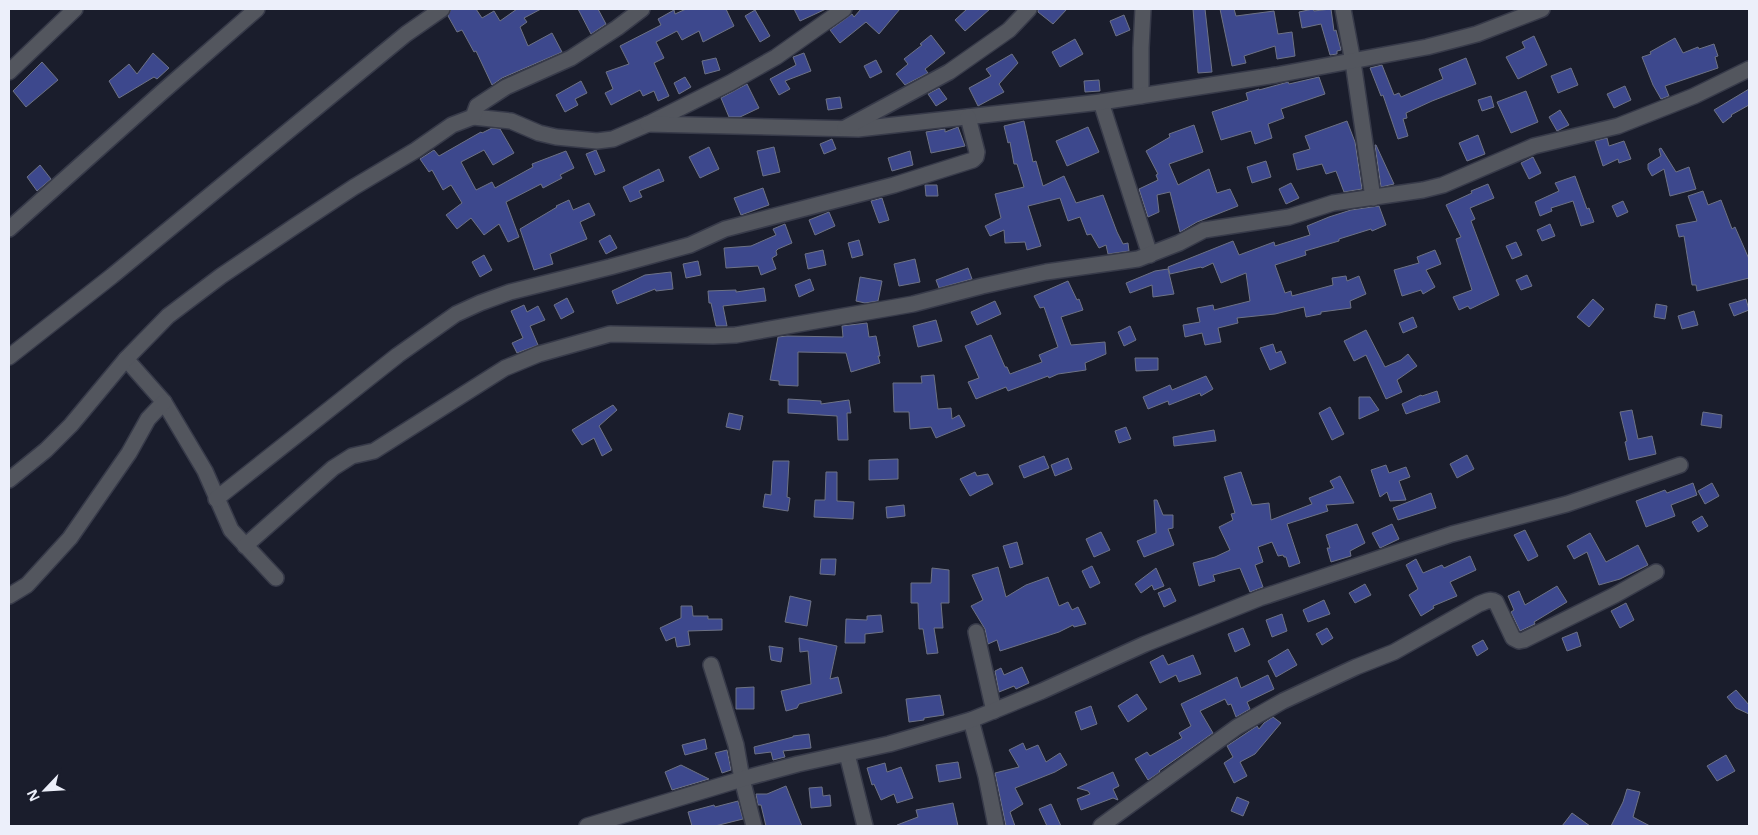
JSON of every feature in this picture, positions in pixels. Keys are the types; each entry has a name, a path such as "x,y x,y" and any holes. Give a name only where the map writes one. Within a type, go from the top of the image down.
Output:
{"street":[{"path":"9,72 75,9"},
{"path":"9,229 257,9"},
{"path":"9,358 112,276 406,34 442,9"},
{"path":"473,116 477,106 506,86 571,58 642,9"},
{"path":"9,480 46,450 71,425 126,359 168,316 221,276 354,187 416,150 452,125 473,116 511,121 539,133 556,137 598,141 613,139 648,124 730,83 776,57 844,9"},
{"path":"841,130 949,72 1009,30 1029,9"},
{"path":"1141,96 1140,48 1143,9"},
{"path":"1343,9 1353,62 1373,198"},
{"path":"648,124 841,130 876,128 1101,102 1353,62 1477,34 1509,14 1542,9"},
{"path":"245,546 333,468 352,456 374,451 505,368 539,354 610,334 736,335 913,304 1046,272 1119,262 1150,255 1204,230 1289,217 1333,203 1423,190 1443,185 1534,146 1618,126 1686,100 1749,69"},
{"path":"1101,102 1150,255"},
{"path":"216,499 390,361 456,314 510,292 690,245 725,229 886,187 972,160 976,157 977,152 968,117"},
{"path":"126,359 164,402 205,471 231,530 276,578"},
{"path":"9,596 27,585 70,538 129,453 148,419 164,402"},
{"path":"587,826 637,819 742,779 798,764 847,754 971,720 1145,644 1260,598 1452,534 1566,504 1680,465"},
{"path":"1101,826 1236,727 1259,713 1356,667 1394,652 1479,604 1490,600 1496,602 1513,638 1519,641 1615,595 1656,572"},
{"path":"976,632 994,711"},
{"path":"712,665 736,745 742,779 754,826"},
{"path":"971,720 986,776 996,826"},
{"path":"847,754 865,826"}],"building":[{"path":"451,9 476,9 482,18 494,11 500,21 517,9 541,9 524,18 527,22 520,27 528,46 552,33 562,52 502,78 492,85 476,51 474,52 462,30 457,32 448,16"},
{"path":"578,9 598,9 606,24 591,34"},
{"path":"686,9 726,9 734,26 703,42 699,31 682,40 677,31 656,42 664,58 654,63 669,96 658,101 654,91 643,96 640,90 611,105 605,93 613,89 606,72 629,64 620,46 661,25 658,19 674,10 675,14"},
{"path":"794,9 826,9 800,21"},
{"path":"861,9 900,9 879,34 866,22 840,43 830,30 852,14 854,17"},
{"path":"967,9 990,9 965,31 955,20"},
{"path":"1038,9 1067,9 1053,24 1038,12"},
{"path":"1193,9 1205,9 1212,72 1198,73"},
{"path":"1220,9 1234,9 1236,16 1274,11 1278,34 1292,32 1295,56 1277,59 1275,46 1244,56 1246,63 1232,66"},
{"path":"1313,9 1314,11 1331,9 1334,31 1336,30 1341,50 1337,51 1337,54 1330,55 1321,24 1302,28 1299,12"},
{"path":"755,10 770,36 760,42 745,16"},
{"path":"1124,15 1130,30 1116,36 1110,21"},
{"path":"931,35 945,53 925,69 928,73 905,85 896,74 908,64 904,59"},
{"path":"1534,36 1547,65 1518,79 1506,57 1525,48 1522,42"},
{"path":"1675,38 1683,53 1698,47 1699,49 1714,44 1718,56 1715,57 1718,68 1665,86 1669,96 1661,99 1653,85 1642,57 1651,54 1650,52"},
{"path":"1075,39 1083,54 1060,67 1052,52"},
{"path":"153,53 169,68 157,79 154,77 119,98 109,81 129,64 137,74"},
{"path":"804,53 811,71 785,81 790,89 779,95 770,79 796,65 793,57"},
{"path":"1012,54 1018,63 999,84 1004,92 978,106 969,88 991,76 986,69"},
{"path":"716,58 720,70 705,74 702,61"},
{"path":"1466,58 1476,84 1406,113 1407,118 1403,119 1408,136 1398,139 1383,95 1381,96 1370,68 1382,65 1394,95 1399,93 1401,97 1443,79 1439,69"},
{"path":"876,60 882,72 870,78 864,66"},
{"path":"42,62 58,80 26,107 13,91"},
{"path":"1571,68 1578,85 1558,93 1551,76"},
{"path":"685,77 691,87 679,94 674,83"},
{"path":"1319,77 1325,94 1281,109 1284,118 1268,124 1272,138 1255,144 1251,131 1221,140 1212,112 1248,100 1246,93 1288,82 1289,84"},
{"path":"1099,80 1100,91 1085,92 1084,81"},
{"path":"581,81 587,93 575,99 578,105 565,112 556,95"},
{"path":"747,84 759,108 740,117 729,117 721,98"},
{"path":"1625,86 1631,100 1614,108 1607,94"},
{"path":"939,88 947,99 936,106 928,94"},
{"path":"1749,89 1749,105 1731,115 1723,123 1714,110"},
{"path":"1526,91 1538,122 1511,133 1497,102"},
{"path":"1491,96 1494,107 1482,111 1478,100"},
{"path":"840,97 842,108 828,110 826,99"},
{"path":"1560,110 1569,125 1557,131 1549,117"},
{"path":"1024,121 1033,162 1036,161 1043,186 1064,176 1076,203 1103,195 1117,232 1123,244 1128,243 1129,251 1108,254 1106,245 1099,248 1091,234 1087,235 1080,217 1068,221 1060,198 1028,206 1041,246 1027,250 1025,242 1005,243 1004,230 990,236 985,226 1001,218 995,194 1024,187 1017,164 1014,164 1010,142 1008,143 1004,126"},
{"path":"1347,121 1355,142 1362,189 1344,192 1336,171 1326,174 1322,164 1297,170 1293,154 1310,149 1305,136"},
{"path":"1194,125 1203,152 1169,164 1178,185 1209,169 1217,193 1230,189 1238,206 1197,222 1180,232 1170,192 1157,195 1159,212 1148,217 1139,189 1158,180 1156,175 1158,174 1146,151 1170,137 1169,134"},
{"path":"958,127 965,146 931,153 926,132 945,129 945,132"},
{"path":"1088,127 1099,152 1067,166 1056,141"},
{"path":"492,128 500,129 514,153 493,165 484,150 461,162 476,190 492,182 495,188 533,167 532,164 566,151 574,168 560,175 562,178 543,188 541,184 506,202 519,237 508,242 499,224 484,235 471,218 457,229 446,215 462,203 451,185 443,190 432,170 429,172 420,159 434,150 439,156 481,132"},
{"path":"1478,135 1485,154 1467,161 1459,143"},
{"path":"1607,138 1609,146 1624,141 1631,159 1619,163 1618,159 1603,166 1595,141"},
{"path":"832,139 836,149 824,154 820,144"},
{"path":"1376,145 1394,184 1381,187"},
{"path":"709,147 719,169 700,178 689,157"},
{"path":"774,147 780,172 763,176 757,151"},
{"path":"1661,148 1676,172 1689,167 1696,189 1670,196 1664,169 1652,176 1648,169 1648,164 1661,156 1659,149"},
{"path":"596,150 605,171 595,175 586,154"},
{"path":"910,151 913,165 892,171 888,158"},
{"path":"1533,157 1541,173 1529,179 1521,163"},
{"path":"1266,161 1271,177 1252,183 1247,167"},
{"path":"40,165 51,179 37,191 27,177"},
{"path":"659,169 664,181 639,191 642,197 630,202 623,187"},
{"path":"1575,176 1587,209 1589,208 1594,222 1581,226 1573,201 1551,208 1552,211 1540,216 1535,202 1559,191 1555,183"},
{"path":"1291,183 1299,198 1286,204 1279,189"},
{"path":"1488,184 1494,198 1470,208 1475,219 1471,221 1499,295 1470,309 1468,306 1459,310 1453,297 1472,290 1456,239 1461,237 1446,205"},
{"path":"925,185 937,185 938,196 926,196"},
{"path":"763,188 769,205 741,215 734,198"},
{"path":"1703,191 1708,205 1721,200 1732,229 1735,227 1749,259 1749,278 1697,291 1696,285 1692,285 1684,236 1679,237 1676,225 1697,221 1688,196"},
{"path":"882,198 889,220 879,223 871,201"},
{"path":"569,200 573,210 589,203 595,215 580,222 587,239 550,254 553,264 534,270 520,229"},
{"path":"1623,201 1628,212 1617,217 1612,206"},
{"path":"1379,206 1386,225 1305,251 1306,255 1275,265 1285,293 1291,291 1292,296 1333,285 1332,278 1346,276 1347,281 1359,276 1366,294 1350,301 1351,308 1321,312 1321,314 1306,317 1304,307 1275,314 1237,318 1238,323 1218,328 1221,342 1205,345 1202,333 1185,337 1183,325 1200,322 1197,308 1213,305 1214,310 1250,301 1246,273 1221,283 1213,263 1202,268 1170,274 1168,267 1233,241 1239,255 1274,242 1275,246 1310,235 1307,226 1329,217 1351,210"},
{"path":"829,212 835,226 815,235 809,220"},
{"path":"785,224 792,243 776,251 777,255 772,258 776,269 761,275 758,266 726,268 724,248 751,246 776,235 773,229"},
{"path":"1550,224 1555,236 1542,241 1537,230"},
{"path":"610,235 617,248 606,254 599,241"},
{"path":"859,240 863,255 852,258 848,243"},
{"path":"1516,242 1522,255 1512,259 1506,246"},
{"path":"823,250 826,265 808,269 805,254"},
{"path":"1435,250 1441,264 1426,270 1435,287 1423,294 1421,290 1402,296 1394,270 1419,263 1417,257"},
{"path":"484,255 492,270 480,277 472,262"},
{"path":"915,259 920,282 899,286 894,264"},
{"path":"698,261 701,275 686,278 683,264"},
{"path":"968,268 972,279 939,288 936,280"},
{"path":"1168,269 1174,294 1153,297 1152,285 1130,293 1126,283 1155,271"},
{"path":"671,272 673,289 656,291 655,289 617,304 612,291 645,275"},
{"path":"1527,275 1532,286 1521,290 1516,280"},
{"path":"860,277 882,281 878,301 865,303 856,301"},
{"path":"810,279 814,290 799,297 795,285"},
{"path":"1068,281 1077,300 1079,299 1083,310 1061,317 1071,345 1105,342 1106,354 1085,363 1086,370 1058,374 1049,378 1048,376 1008,391 1006,387 976,399 968,382 979,378 965,346 991,335 1010,374 1042,362 1039,355 1058,347 1044,307 1040,308 1034,296"},
{"path":"764,288 766,301 723,306 727,326 716,326 711,303 709,303 708,291 736,290 736,292"},
{"path":"567,298 574,312 561,319 554,305"},
{"path":"1593,299 1604,309 1589,327 1577,317"},
{"path":"1746,299 1749,310 1734,316 1729,304"},
{"path":"995,301 1001,314 977,325 971,312"},
{"path":"1656,304 1667,306 1665,319 1654,317"},
{"path":"524,305 527,312 538,306 545,320 530,326 538,345 517,353 512,343 523,338 511,311"},
{"path":"1694,311 1698,325 1682,329 1678,316"},
{"path":"1413,317 1417,327 1403,333 1399,323"},
{"path":"936,320 942,341 918,347 913,326"},
{"path":"867,323 869,337 876,336 880,363 851,372 846,353 798,352 798,386 779,385 779,381 770,380 778,337 843,337 842,326"},
{"path":"1130,326 1136,340 1124,346 1118,332"},
{"path":"1366,330 1385,367 1401,360 1408,354 1417,366 1397,380 1402,392 1386,399 1366,355 1354,361 1344,341"},
{"path":"1273,344 1276,353 1281,351 1286,363 1270,370 1260,348"},
{"path":"1135,358 1158,358 1158,370 1136,371"},
{"path":"934,375 938,409 951,408 952,419 959,415 965,426 936,438 931,427 910,429 909,412 894,412 893,383 922,383 921,376"},
{"path":"1206,376 1213,389 1201,396 1200,393 1169,405 1168,401 1148,409 1143,397 1170,385 1172,390"},
{"path":"1437,391 1440,402 1406,414 1402,404 1421,395"},
{"path":"1359,397 1370,397 1379,410 1359,419"},
{"path":"788,399 821,401 821,404 849,400 851,413 847,413 848,440 838,440 837,416 788,413"},
{"path":"613,405 617,410 599,426 612,450 602,456 594,438 582,445 572,430"},
{"path":"1330,407 1344,434 1332,440 1319,413"},
{"path":"1632,410 1638,439 1652,436 1656,454 1629,460 1625,442 1627,441 1620,412"},
{"path":"1703,412 1722,415 1721,428 1701,425"},
{"path":"729,413 743,416 740,430 726,427"},
{"path":"1126,427 1131,439 1119,443 1115,431"},
{"path":"1214,430 1216,441 1174,446 1173,437"},
{"path":"1467,455 1474,469 1457,478 1450,464"},
{"path":"1044,456 1049,468 1024,478 1019,466"},
{"path":"1068,458 1072,469 1055,476 1051,465"},
{"path":"898,459 898,479 869,480 869,460"},
{"path":"773,461 789,461 787,497 790,498 788,511 763,507 765,494 771,495"},
{"path":"1386,465 1389,473 1406,467 1410,477 1399,481 1406,500 1390,501 1387,492 1380,497 1371,470"},
{"path":"826,472 837,472 837,501 854,502 853,519 814,517 815,500 825,500"},
{"path":"975,472 977,476 988,474 993,484 970,496 960,479"},
{"path":"1241,472 1252,505 1269,503 1271,520 1312,504 1309,498 1334,488 1330,481 1340,476 1354,503 1326,505 1328,511 1287,524 1300,563 1289,567 1286,557 1283,555 1278,556 1272,542 1258,547 1263,562 1255,565 1263,587 1250,592 1240,568 1213,575 1215,581 1199,586 1193,563 1215,557 1230,550 1219,527 1233,520 1231,514 1235,513 1224,477"},
{"path":"1693,483 1697,495 1671,505 1675,516 1646,527 1636,501 1665,490 1667,493"},
{"path":"1712,483 1719,496 1705,504 1698,491"},
{"path":"1431,493 1436,508 1398,520 1393,508"},
{"path":"1154,500 1157,500 1163,515 1173,515 1173,528 1168,529 1174,545 1144,557 1137,541 1156,533"},
{"path":"904,505 905,516 887,518 886,507"},
{"path":"1702,516 1708,526 1698,532 1692,522"},
{"path":"1357,524 1365,543 1350,551 1351,556 1331,562 1327,548 1330,548 1326,535"},
{"path":"1392,524 1399,539 1380,548 1372,533"},
{"path":"1525,530 1538,556 1528,561 1514,535"},
{"path":"1101,532 1110,550 1094,557 1086,539"},
{"path":"1590,533 1606,562 1638,545 1648,565 1620,579 1599,585 1587,552 1574,559 1567,546"},
{"path":"1017,542 1023,564 1010,568 1003,546"},
{"path":"1470,556 1476,570 1450,582 1457,596 1433,606 1434,608 1421,616 1409,595 1418,589 1406,565 1416,559 1423,573 1442,565 1444,568"},
{"path":"821,559 836,559 835,575 820,574"},
{"path":"1092,566 1100,583 1090,588 1082,571"},
{"path":"998,567 1006,597 1026,585 1048,577 1059,606 1068,602 1072,610 1078,607 1086,624 1074,627 1073,625 1059,632 1000,651 997,640 988,644 985,629 971,606 983,600 972,575"},
{"path":"932,568 949,570 949,603 941,603 943,628 934,628 938,653 927,654 923,629 919,629 918,603 911,603 911,583 931,583"},
{"path":"1156,568 1164,586 1154,590 1152,585 1141,593 1135,584"},
{"path":"1365,584 1371,595 1355,603 1349,593"},
{"path":"1557,586 1567,602 1534,622 1535,624 1520,631 1511,612 1514,610 1508,596 1519,591 1525,605"},
{"path":"1170,588 1176,601 1164,607 1158,593"},
{"path":"790,596 811,601 807,626 785,622"},
{"path":"1324,600 1330,614 1308,622 1303,610"},
{"path":"1626,603 1634,620 1620,628 1611,611"},
{"path":"681,606 692,606 693,616 708,616 708,619 722,619 722,630 688,631 690,645 677,647 675,637 666,641 660,628 681,618"},
{"path":"1282,614 1287,631 1272,637 1266,620"},
{"path":"881,615 883,632 865,634 865,643 845,643 846,619 867,620 867,616"},
{"path":"1243,628 1250,645 1235,652 1228,634"},
{"path":"1327,628 1333,638 1322,645 1316,634"},
{"path":"1577,632 1581,646 1567,651 1562,638"},
{"path":"799,638 837,646 830,679 838,677 842,693 799,704 797,708 786,711 781,691 811,684 808,651 800,652"},
{"path":"1483,640 1488,649 1477,656 1472,646"},
{"path":"769,646 783,648 781,662 771,660"},
{"path":"1288,649 1297,665 1276,677 1268,661"},
{"path":"1163,655 1168,665 1193,655 1201,674 1179,682 1176,675 1160,683 1150,662"},
{"path":"1022,667 1029,683 1016,689 1014,686 999,692 995,671 1001,668 1004,675"},
{"path":"1268,675 1274,689 1247,702 1250,709 1236,717 1231,704 1228,705 1225,699 1200,711 1213,733 1148,780 1135,759 1147,752 1150,756 1182,738 1179,733 1191,726 1181,704 1237,677 1241,688"},
{"path":"754,687 754,709 736,709 736,688"},
{"path":"1736,690 1749,705 1749,714 1736,708 1727,697"},
{"path":"1137,694 1147,709 1128,722 1118,706"},
{"path":"940,695 944,715 909,722 906,699"},
{"path":"1091,706 1097,724 1081,730 1075,712"},
{"path":"1273,717 1281,723 1255,754 1240,762 1247,776 1234,783 1224,763 1233,757 1227,746 1257,726 1259,729"},
{"path":"809,734 811,748 783,751 785,757 773,760 771,752 755,754 754,747 793,736"},
{"path":"705,739 707,749 685,755 682,745"},
{"path":"1023,743 1026,750 1038,745 1046,762 1060,753 1067,765 1055,772 1015,788 1023,804 1010,812 1015,826 1006,826 995,773 1019,767 1009,750"},
{"path":"727,750 731,770 722,773 715,753"},
{"path":"1726,755 1735,771 1717,781 1707,766"},
{"path":"958,762 961,778 939,782 936,765"},
{"path":"885,763 887,772 901,767 913,798 897,803 894,794 881,800 874,784 872,785 867,768"},
{"path":"681,765 709,779 672,790 665,772"},
{"path":"1113,772 1119,786 1113,789 1118,800 1113,798 1081,810 1077,799 1090,794 1088,791 1077,788"},
{"path":"786,786 802,826 766,826 756,794 767,794"},
{"path":"822,787 823,796 830,795 831,806 811,808 809,788"},
{"path":"1627,789 1640,792 1633,817 1650,826 1611,826"},
{"path":"1237,797 1249,802 1243,816 1231,811"},
{"path":"738,801 743,819 715,826 692,826 688,812"},
{"path":"953,803 958,826 897,826 918,817 916,810"},
{"path":"1051,804 1061,826 1047,826 1039,809"},
{"path":"1572,813 1590,826 1562,826"}]}
